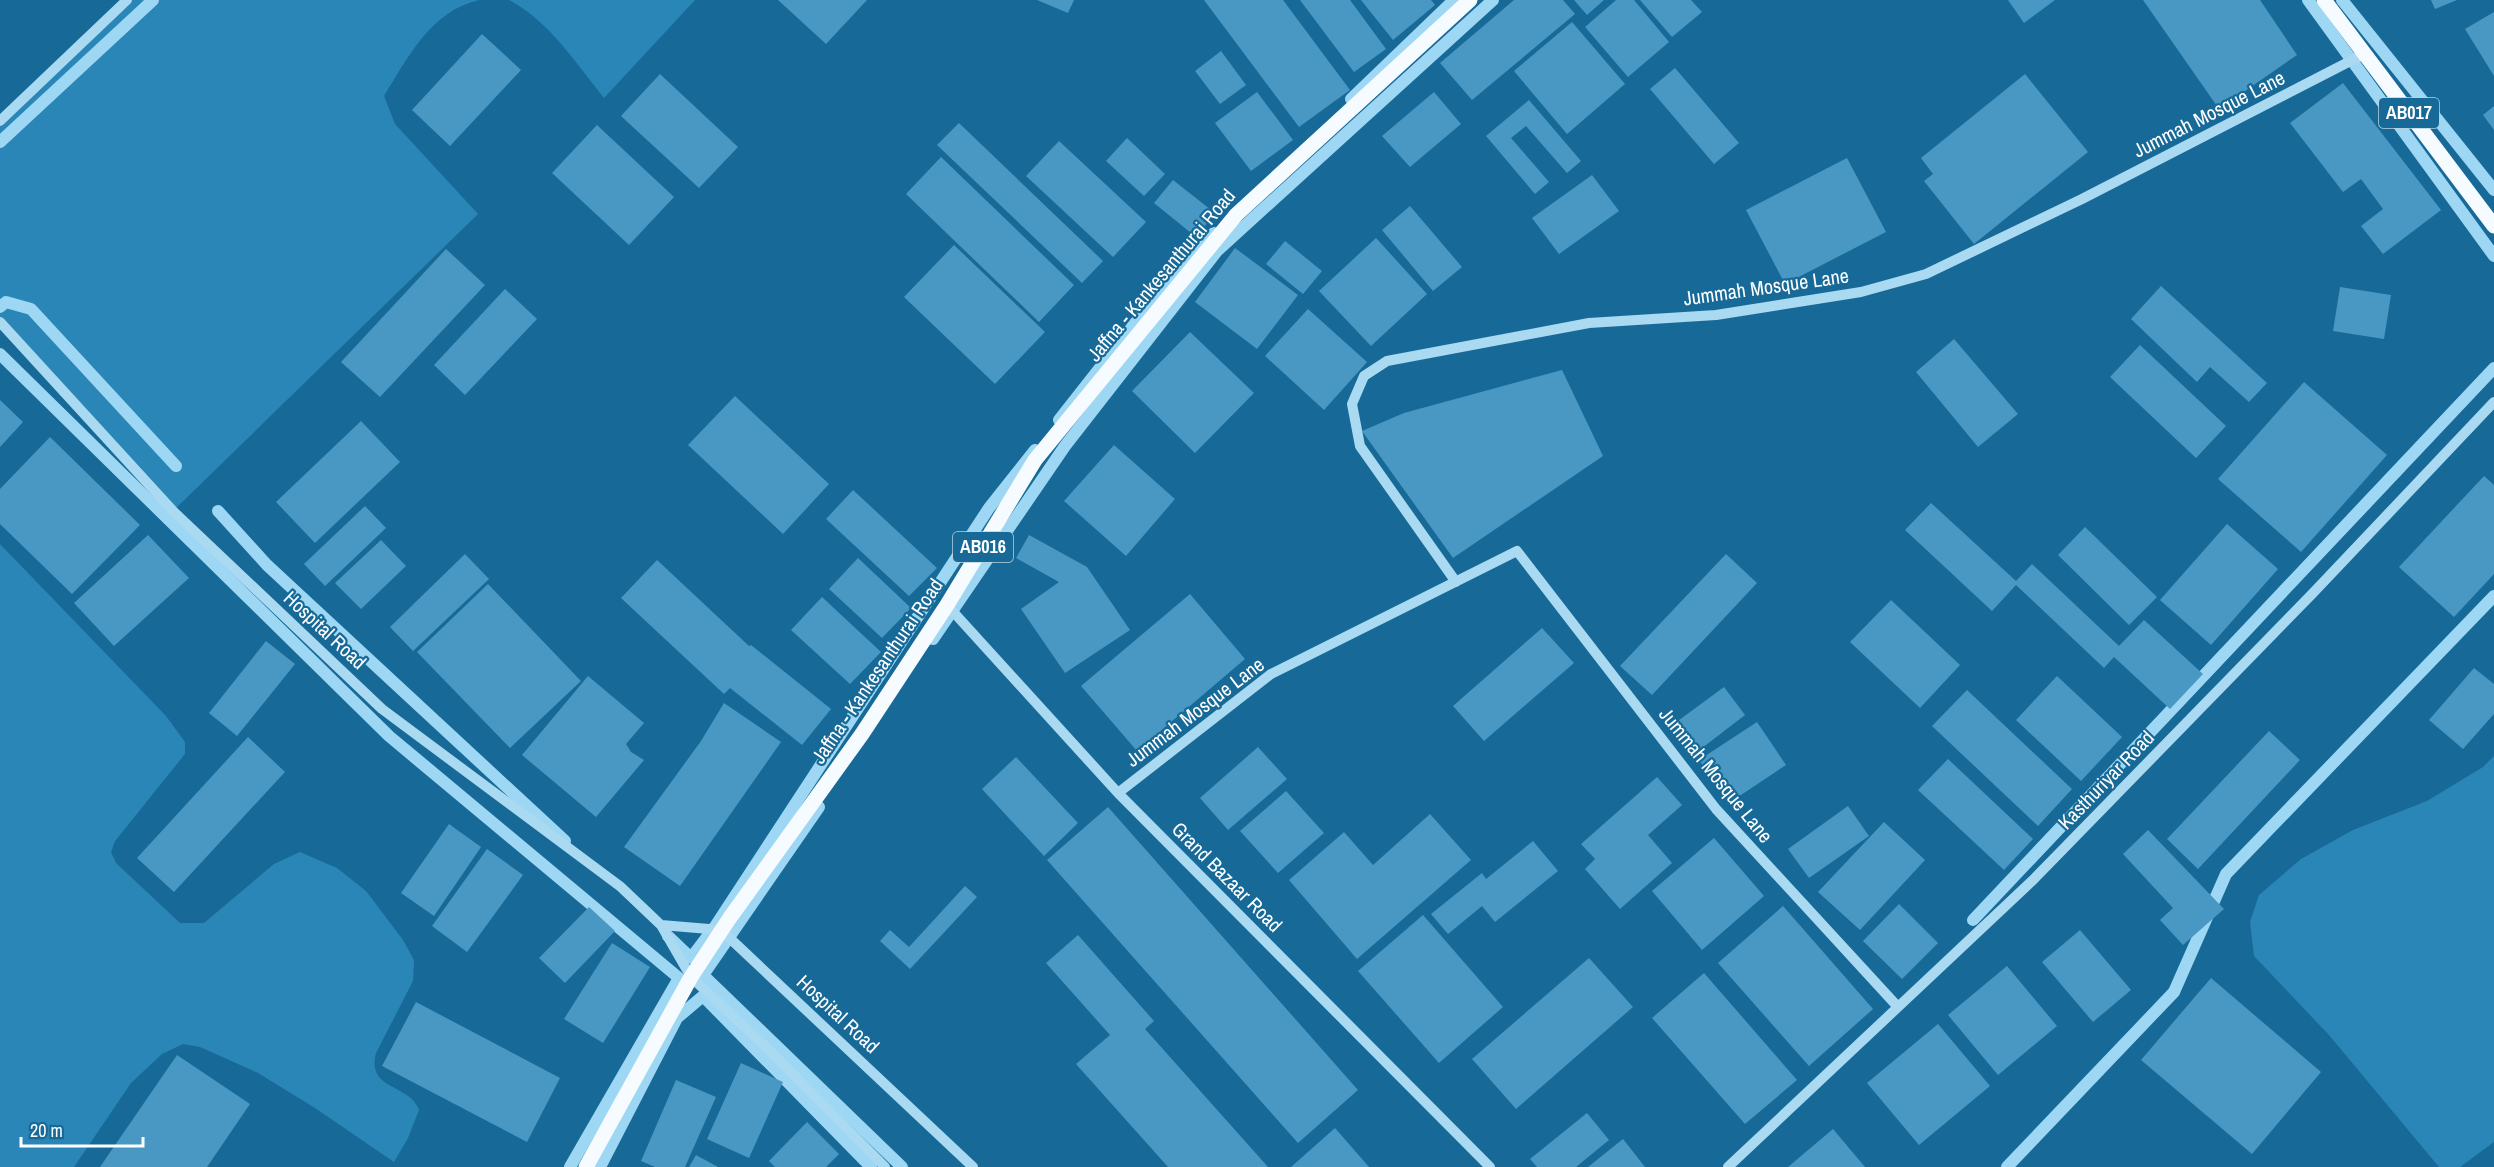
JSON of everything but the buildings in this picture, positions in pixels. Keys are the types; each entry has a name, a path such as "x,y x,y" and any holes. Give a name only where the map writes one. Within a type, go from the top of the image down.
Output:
{"main road":[{"name":"Jaffna - Kankesanthurai Road","path":"586,1167 691,977 721,930 862,734 947,605 1035,460 1236,215 1470,0"},
{"name":"AB017","path":"2324,0 2494,226"}],"street":[{"path":"0,122 127,0"},
{"name":"Jummah Mosque Lane","path":"1456,582 1360,446 1352,404 1364,376 1387,361 1589,323 1716,315 1862,292 1926,274 2093,193 2366,53"},
{"name":"Hospital Road","path":"0,322 173,511 382,708 621,887 662,925 691,977 768,1049 885,1167"},
{"name":"Kasthuriyar Road","path":"1728,1167 2033,880 2313,593 2494,402"},
{"name":"Jummah Mosque Lane","path":"1118,793 1271,674 1517,551 1716,809 1898,1007"},
{"name":"Grand Bazaar Road","path":"947,605 1118,793 1490,1167"},
{"path":"662,925 721,930"},
{"name":"Hospital Road","path":"721,930 973,1167"}],"shaded area":[{"path":"127,0 479,0 447,14 434,25 412,51 384,96 395,124 478,214 173,511 0,322 0,121"},
{"path":"509,0 695,0 604,98 549,31 537,19"},
{"path":"0,544 166,716 185,742 185,754 115,841 111,852 116,863 180,923 204,923 274,864 300,852 337,868 366,891 403,940 414,960 413,981 376,1053 375,1065 377,1074 383,1081 407,1095 419,1110 408,1138 394,1162 315,1108 258,1073 200,1047 183,1044 162,1054 131,1083 74,1167 0,1167"},
{"path":"2494,756 2494,1142 2460,1167 2439,1167 2329,1035 2254,956 2250,922 2259,895 2301,859 2353,830 2427,801 2483,767"}],"waterway":[{"path":"0,142 153,0"},
{"path":"1351,99 1454,0"},
{"path":"933,639 1065,446 1217,251 1493,0"},
{"path":"2308,0 2494,256"},
{"path":"2342,0 2494,190"},
{"path":"1059,420 1184,261 1214,233"},
{"path":"0,307 6,302 31,309 176,466"},
{"path":"0,354 389,736 679,978 570,1167"},
{"path":"1973,920 2494,368"},
{"path":"668,936 691,958 716,925 989,508 1035,450"},
{"path":"218,511 267,565 565,841"},
{"path":"2007,1167 2174,992 2226,874 2494,596"},
{"path":"819,807 703,975 902,1167"},
{"path":"600,1167 677,1018 703,996 871,1167"}]}
